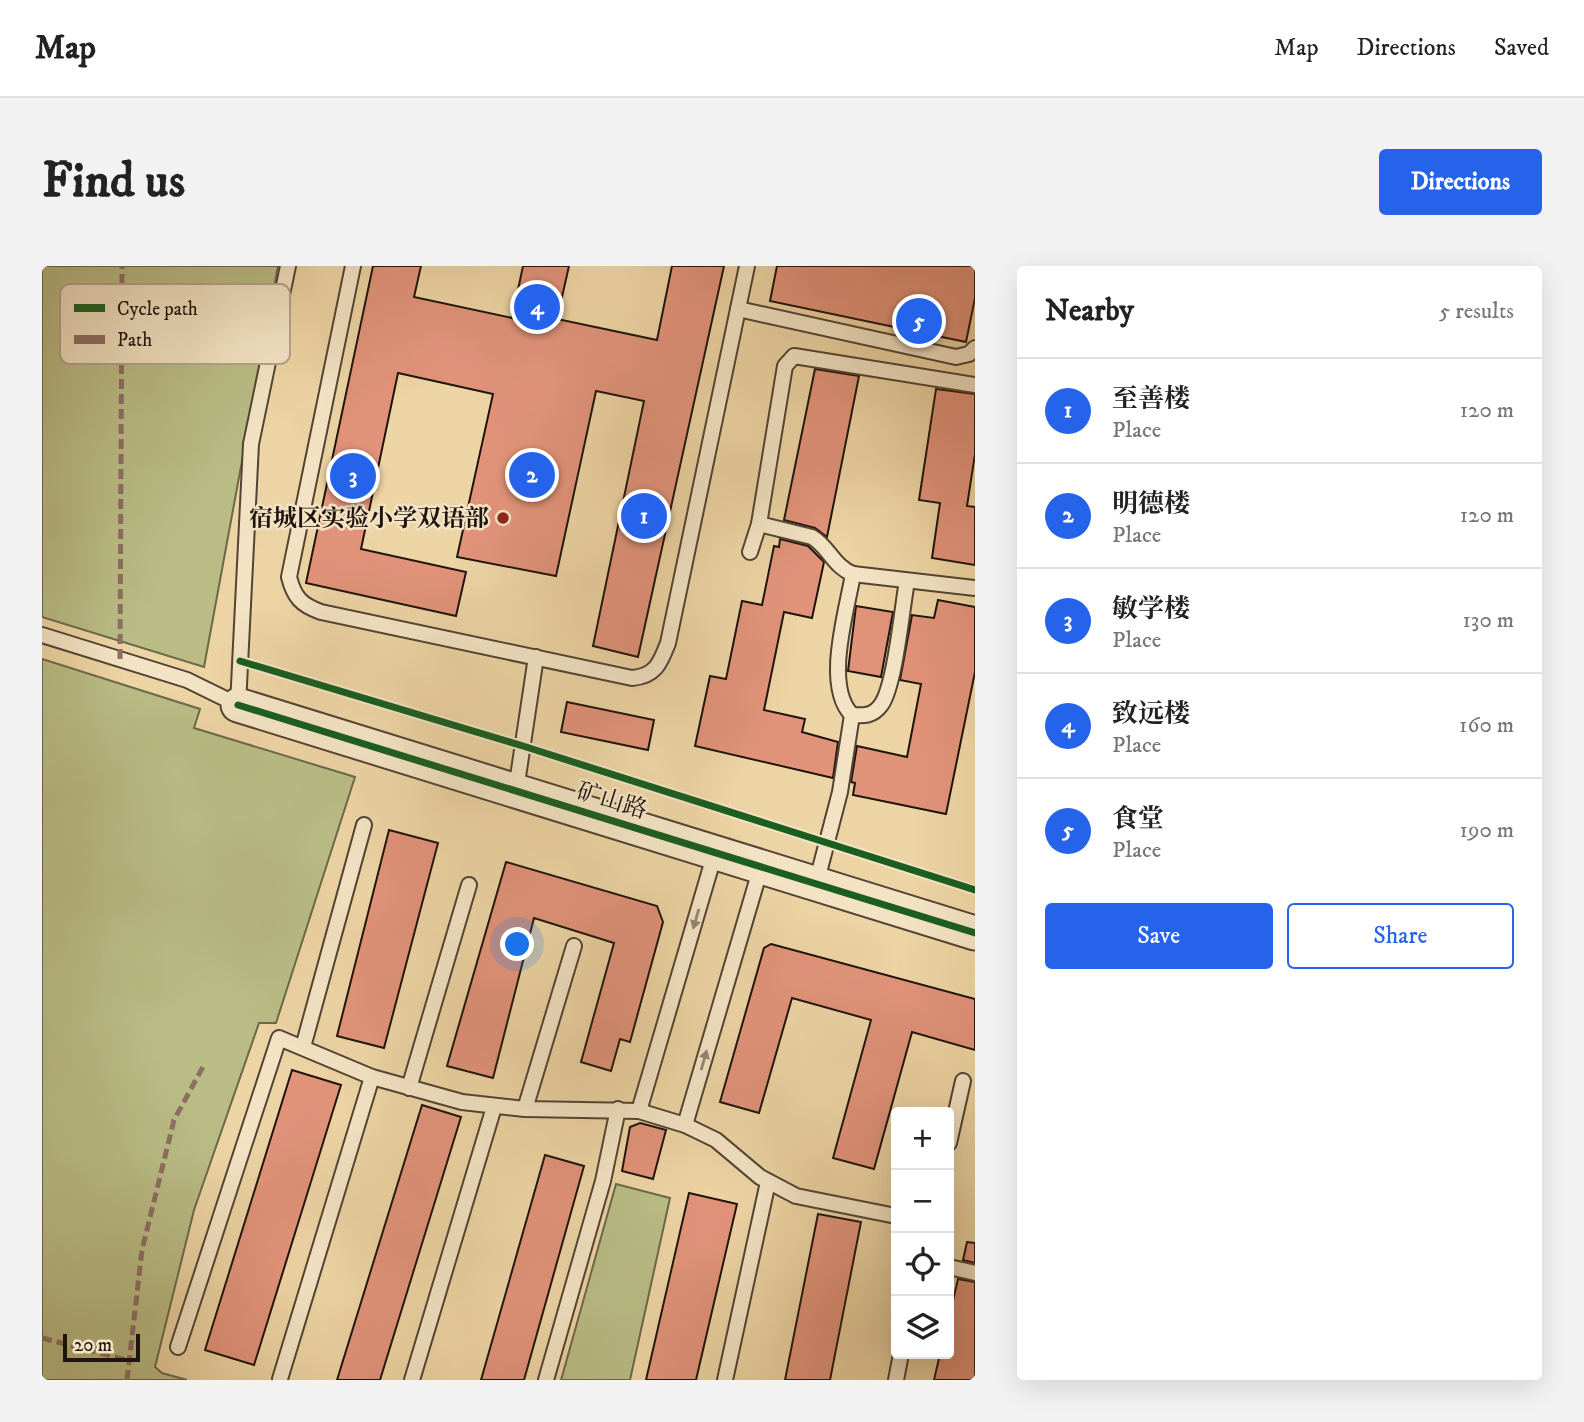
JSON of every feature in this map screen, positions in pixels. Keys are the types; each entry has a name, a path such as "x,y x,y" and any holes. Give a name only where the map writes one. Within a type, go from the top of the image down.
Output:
{"street":[{"name":"矿山路","path":"238,705 975,933"}],"lane":[{"path":"284,284 288,266"},
{"path":"354,266 289,577 292,589 306,607 321,612 632,678 645,677 656,671 668,643 747,266"},
{"path":"738,309 956,357 969,354 975,348"},
{"path":"750,552 759,524 785,366 794,356 975,385"},
{"path":"42,635 187,680 238,705 251,444 268,364"},
{"path":"759,524 820,541 837,566 853,573 975,588"},
{"path":"816,884 840,792 852,715 842,701 837,667 853,573"},
{"path":"852,715 867,716 881,706 886,696 907,581"},
{"path":"516,790 536,657"},
{"path":"303,1047 364,825"},
{"path":"639,1111 715,853"},
{"path":"685,1125 761,867"},
{"path":"409,1088 468,885"},
{"path":"525,1109 574,946"},
{"path":"178,1347 279,1038 372,1077 494,1107 639,1111 685,1125 716,1140 768,1182 796,1196 891,1215"},
{"path":"280,1379 372,1077"},
{"path":"954,1121 963,1081"},
{"path":"412,1380 494,1107"},
{"path":"546,1380 603,1181 618,1109"},
{"path":"725,1380 768,1182"},
{"path":"954,1268 975,1273"},
{"path":"896,1380 900,1359"}],"green space":[{"path":"42,266 278,266 275,284 60,284 60,364 260,364 204,667 42,617"},
{"path":"42,659 200,709 194,728 355,777 276,1023 259,1023 194,1210 155,1367 162,1373 187,1380 42,1380"},
{"path":"616,1184 670,1198 630,1380 561,1380"}],"building":[{"path":"373,266 421,266 414,297 512,318 523,266 569,266 557,319 657,340 672,266 724,266 638,657 593,646 644,401 596,391 556,576 457,557 493,394 398,373 361,549 466,572 456,616 306,583"},
{"path":"777,266 975,266 975,298 966,342 770,301"},
{"path":"815,369 859,376 827,537 815,528 784,520"},
{"path":"936,389 975,394 975,454 967,506 975,507 975,565 932,558 940,503 919,500"},
{"path":"780,539 808,546 824,562 812,618 784,612 764,710 805,719 802,732 838,742 833,778 695,746 710,676 726,679 742,601 762,605 774,546 779,547"},
{"path":"938,600 975,607 975,672 946,814 853,795 855,783 851,782 857,746 907,757 921,684 900,680 912,615 934,618"},
{"path":"856,606 893,612 881,677 848,671"},
{"path":"567,702 654,720 648,750 561,732"},
{"path":"389,830 438,843 384,1048 337,1036"},
{"path":"506,862 657,906 663,922 630,1042 620,1039 611,1071 581,1062 614,943 534,918 493,1078 447,1066"},
{"path":"771,944 975,999 975,1050 912,1032 874,1169 833,1158 871,1020 792,998 759,1113 720,1102 764,948"},
{"path":"292,1070 341,1085 254,1365 205,1350"},
{"path":"422,1105 461,1117 380,1380 337,1380"},
{"path":"640,1123 666,1130 653,1179 622,1171 630,1127"},
{"path":"545,1155 584,1166 524,1380 481,1380"},
{"path":"689,1193 737,1204 696,1380 646,1380"},
{"path":"818,1214 861,1222 830,1380 785,1380"},
{"path":"967,1242 975,1243 975,1263 963,1260"},
{"path":"958,1279 975,1282 975,1380 934,1380 939,1359 954,1359 954,1296"}],"marked path":[{"path":"122,266 122,284"},
{"path":"120,659 122,364"},
{"path":"127,1380 142,1250 174,1120 204,1065"},
{"path":"42,1338 130,1361"}],"cycle path":[{"path":"240,661 523,746 975,890"},
{"path":"238,705 975,933"}],"place":[{"name":"致远楼","path":"537,307"},
{"name":"食堂","path":"919,321"},
{"name":"明德楼","path":"532,475"},
{"name":"敏学楼","path":"353,476"},
{"name":"至善楼","path":"644,516"},
{"name":"宿城区实验小学双语部","path":"503,518"}]}
